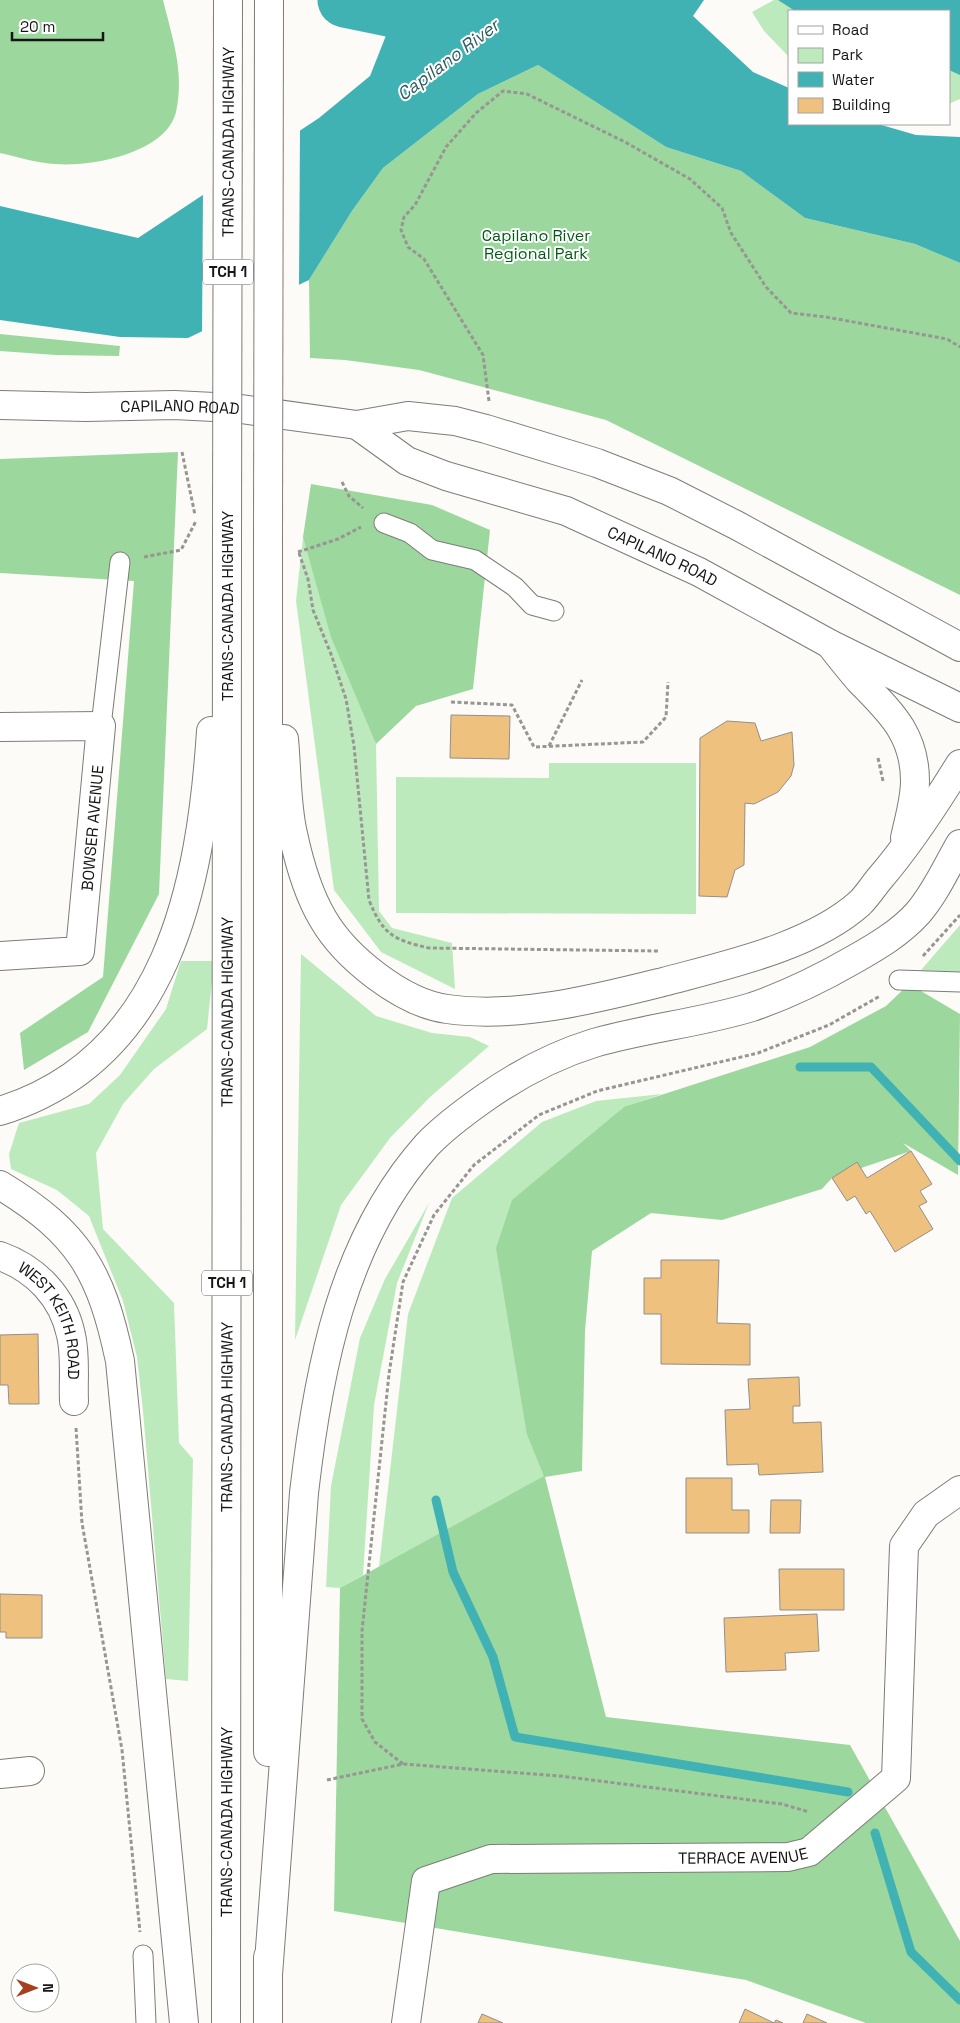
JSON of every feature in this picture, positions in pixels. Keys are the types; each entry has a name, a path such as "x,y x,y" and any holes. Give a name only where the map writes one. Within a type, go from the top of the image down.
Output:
{"main road":[{"name":"TRANS-CANADA HIGHWAY","path":"226,2023 228,0"},
{"name":"TCH 1","path":"268,0 268,2023"},
{"name":"CAPILANO ROAD","path":"0,405 86,407 174,405 302,416 357,425 408,416 455,421 597,463 669,491 736,525 960,648"},
{"name":"CAPILANO ROAD","path":"357,425 407,461 446,476 566,511 699,572 830,644 960,708"},
{"path":"0,1111 24,1104 60,1086 94,1061 126,1026 145,998 164,963 181,918 196,866 210,756 218,626 227,543"},
{"path":"268,543 292,832 305,876 323,919 348,952 378,978 413,999 445,1009 485,1011 527,1008 630,990 788,946 827,927 860,902 902,853 960,764"},
{"path":"830,644 858,679 891,711 904,732 915,779 913,802 902,853"},
{"path":"0,728 101,726"},
{"name":"BOWSER AVENUE","path":"0,956 80,951 101,726"},
{"path":"268,1975 304,1493 312,1418 335,1318 373,1226 399,1182 428,1145 465,1112 508,1082 549,1061 592,1044 750,1007 796,991 886,942 916,914 938,887 960,844"},
{"path":"938,887 960,871"},
{"path":"0,1185 30,1203 56,1226 80,1252 98,1282 111,1319 118,1352 184,2023"},
{"name":"WEST KEITH ROAD","path":"0,1256 19,1263 38,1277 49,1288 61,1310 71,1335 74,1401"},
{"name":"TERRACE AVENUE","path":"406,2023 426,1881 490,1858 788,1857 809,1852 896,1778 904,1546 926,1514 960,1490"},
{"path":"0,1774 30,1771"}],"lane":[{"path":"384,523 410,533 432,550 475,560 514,587 532,605 554,611"},
{"path":"101,726 120,562"},
{"path":"899,980 960,982"},
{"path":"143,1955 146,2023"}],"path":[{"path":"488,405 483,355 424,259 408,247 401,230 404,217 414,205 446,147 476,113 503,91 527,94 616,138 690,179 722,208 731,233 766,287 791,313 826,317 947,339 960,347"},
{"path":"120,562 182,550 196,522 182,452"},
{"path":"342,482 349,496 384,523"},
{"path":"298,552 338,539 355,529 384,523"},
{"path":"295,543 308,579 312,610 331,654 346,699 354,746 369,900 377,921 388,934 406,943 429,948 668,951"},
{"path":"549,746 582,680"},
{"path":"451,702 512,705 534,747 642,742 666,717 668,682"},
{"path":"878,758 884,783"},
{"path":"403,1764 375,1742 362,1719 362,1631 389,1374 403,1282 434,1215 474,1165 540,1115 597,1091 758,1053 829,1025 880,997 944,935 960,915"},
{"path":"74,1401 82,1523 122,1750 143,1955"},
{"path":"327,1780 403,1764 560,1776 782,1804 844,1822"}],"green space":[{"path":"0,0 163,0 176,55 179,83 176,112 169,126 158,138 143,147 107,160 89,163 49,163 0,153"},
{"path":"774,0 898,0 930,10 788,10 788,56 764,31 752,12"},
{"path":"950,31 960,48 960,99 950,104"},
{"name":"Capilano River Regional Park","path":"538,65 666,147 741,171 805,218 915,244 960,263 960,595 606,420 419,370 345,360 310,358 309,280 352,211 383,168 478,94"},
{"path":"0,334 120,346 119,356 56,355 0,351"},
{"path":"178,452 159,894 88,1032 24,1070 20,1033 103,977 134,581 0,573 0,459"},
{"path":"311,484 432,505 490,530 473,689 416,706 376,744 331,637 303,537"},
{"path":"303,537 376,744 379,911 392,928 452,943 455,989 381,952 334,890 296,601"},
{"path":"549,763 696,763 696,914 396,913 396,777 549,778"},
{"path":"960,925 960,982 909,984"},
{"path":"301,954 376,1016 432,1033 470,1037 489,1046 430,1097 390,1138 341,1205 295,1340"},
{"path":"181,961 214,961 207,1029 154,1069 123,1104 96,1153 103,1229 174,1303 179,1443 193,1459 188,1681 166,1679 137,1357 123,1301 89,1216 57,1190 11,1169 9,1154 19,1123 89,1104 120,1075 166,1009"},
{"path":"909,984 960,1014 958,1175 903,1143 911,1151 832,1178 822,1189 722,1220 651,1213 592,1251 585,1331 582,1471 545,1477 606,1717 850,1745 960,1941 960,2023 866,2023 746,1980 334,1911 340,1588 544,1476 527,1435 496,1248 512,1200 624,1107 810,1047 886,1006"},
{"path":"662,1094 621,1109 527,1435 545,1476 379,1567 408,1314 452,1198 542,1122 596,1101"},
{"path":"429,1203 397,1283 374,1405 363,1575 340,1588 326,1587 331,1486 360,1338 385,1279"}],"water":[{"name":"Capilano River","path":"400,0 704,0 693,16 753,72 788,88 788,125 881,125 916,135 960,137 960,263 915,244 805,218 741,171 666,147 538,65 478,94 383,168 352,211 309,280 188,338 120,337 0,320 0,206 138,238 319,118 370,76"},
{"path":"778,0 960,0 960,75 950,70 950,10 793,10"}],"pier":[{"path":"300,128 299,288 202,334 203,192"}],"building":[{"path":"451,715 510,716 509,759 450,758"},
{"path":"727,721 755,723 761,741 792,732 794,765 791,776 778,792 754,804 745,803 744,865 735,870 727,897 699,896 700,738"},
{"path":"911,1151 932,1184 920,1191 927,1202 919,1206 933,1229 895,1252 870,1211 866,1214 855,1196 847,1201 832,1178 857,1162 867,1178"},
{"path":"661,1260 719,1260 717,1323 750,1324 750,1365 661,1364 661,1314 644,1314 644,1278 661,1278"},
{"path":"38,1334 39,1404 9,1404 8,1385 0,1385 0,1335"},
{"path":"799,1377 800,1406 793,1406 793,1423 821,1422 823,1472 759,1475 758,1464 727,1465 725,1410 750,1409 748,1379"},
{"path":"686,1478 732,1478 732,1510 749,1510 749,1533 686,1533"},
{"path":"771,1500 801,1500 800,1533 770,1533"},
{"path":"779,1569 844,1569 844,1610 780,1610"},
{"path":"0,1594 42,1595 42,1638 6,1638 6,1632 0,1632"},
{"path":"817,1614 819,1651 785,1653 786,1670 726,1672 724,1618"},
{"path":"745,2009 774,2023 739,2023"},
{"path":"482,2014 503,2023 478,2023"},
{"path":"807,2014 827,2023 803,2023"}],"waterway":[{"name":"Capilano River","path":"345,0 472,26"},
{"path":"800,1067 871,1067 960,1161"},
{"path":"436,1500 453,1572 493,1657 515,1737 848,1792"},
{"path":"875,1833 911,1952 960,2000"}]}
